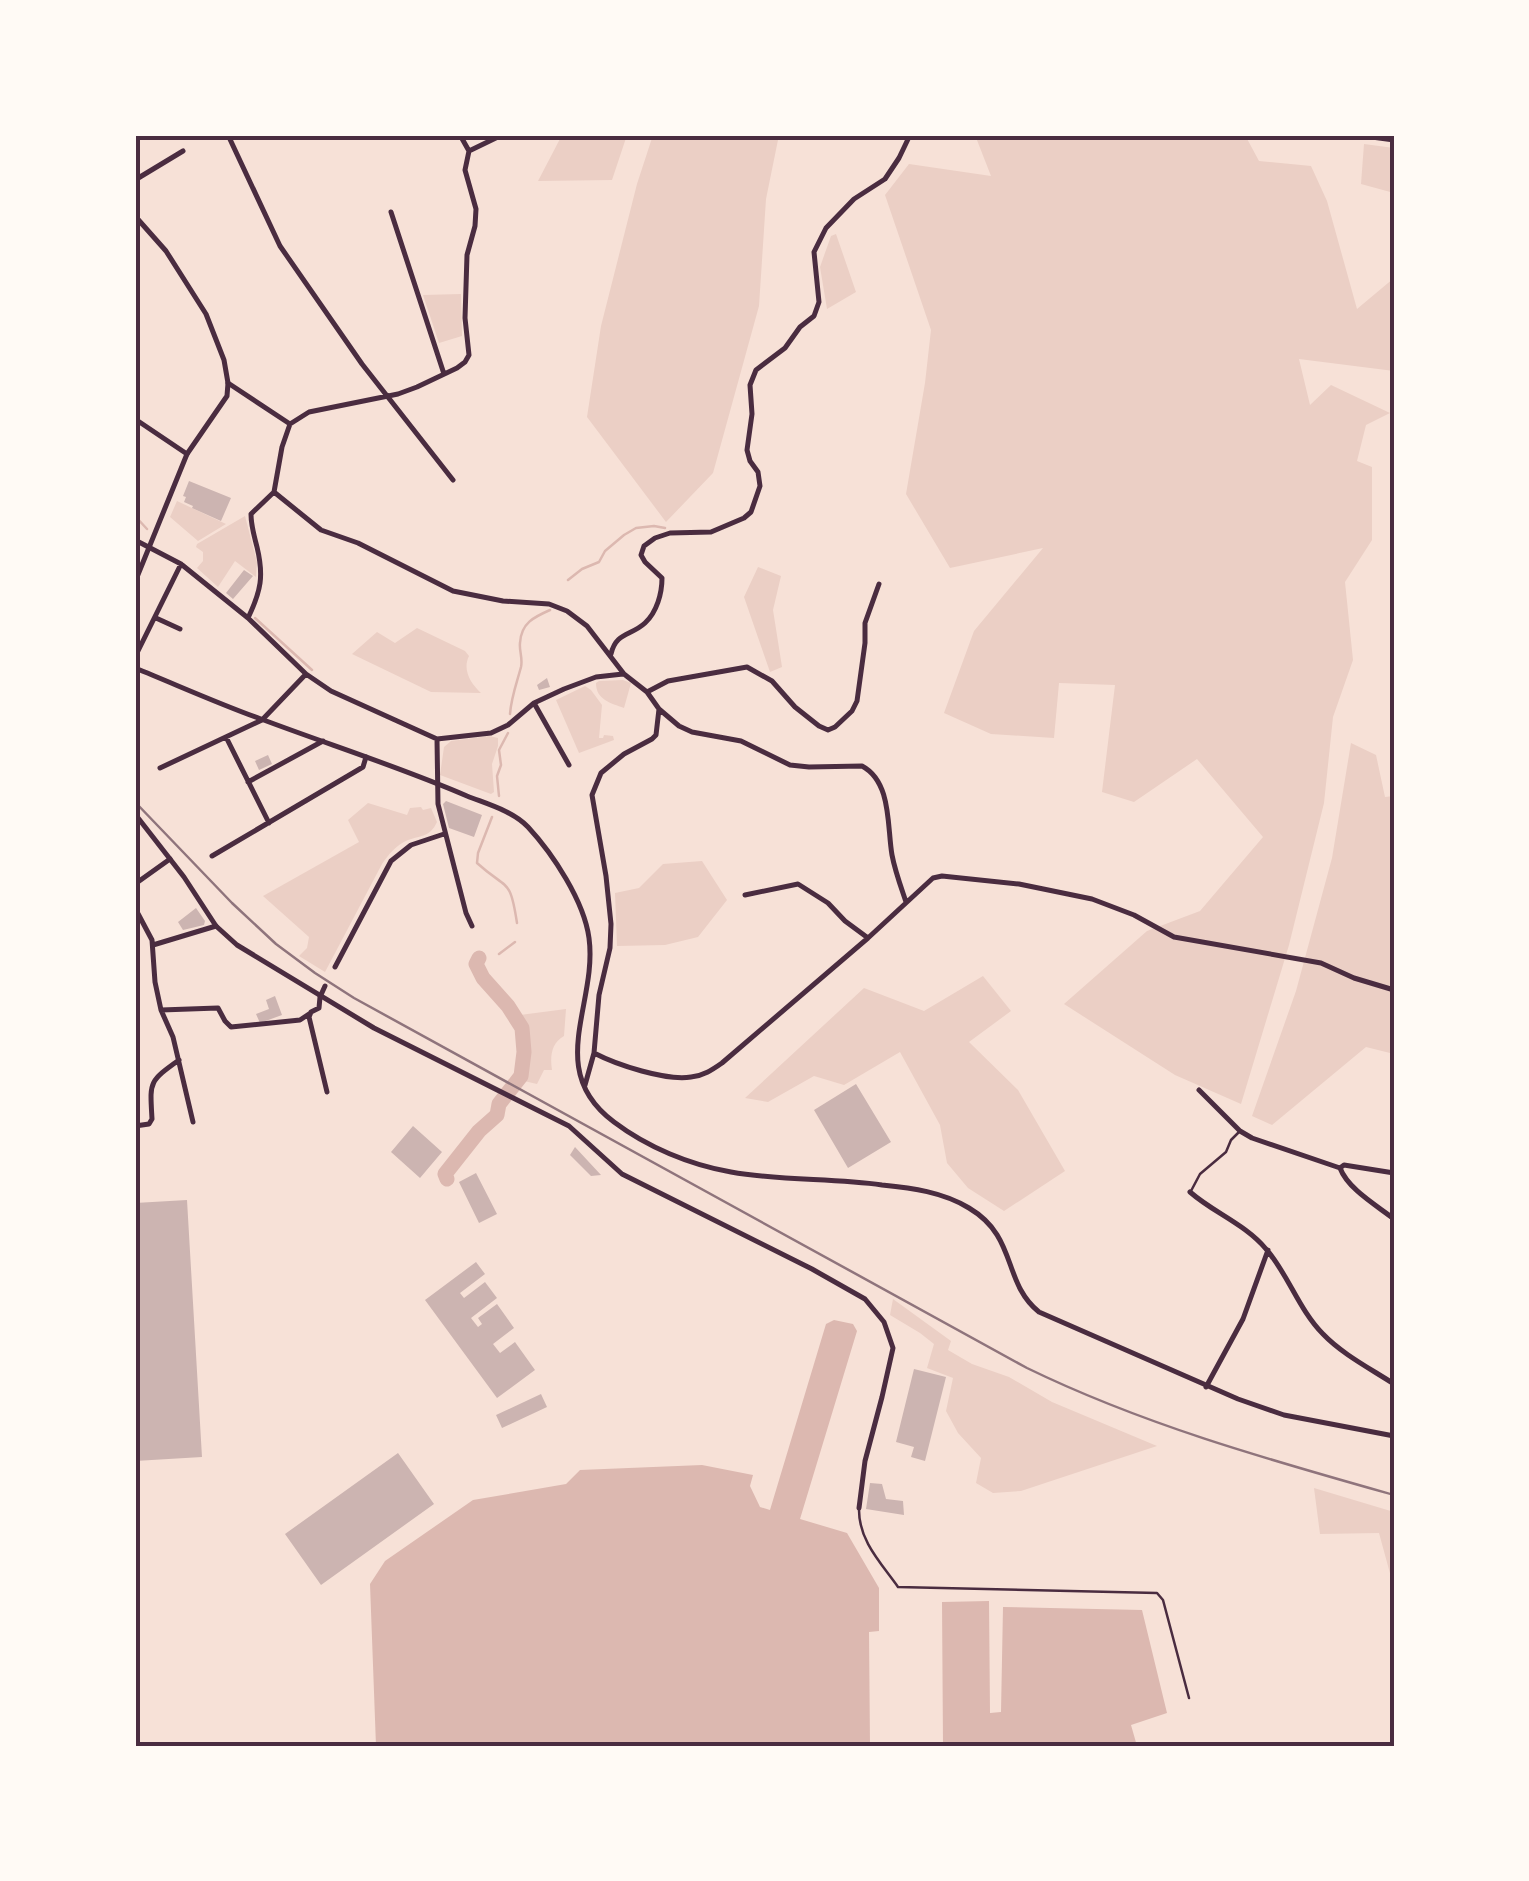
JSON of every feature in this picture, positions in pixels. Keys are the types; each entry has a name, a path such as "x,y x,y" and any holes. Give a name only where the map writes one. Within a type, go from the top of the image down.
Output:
{"street":[{"path":"228,135 280,246 362,364 453,480"},
{"path":"248,618 259,596 262,574 252,514 274,492 290,424 309,412 417,387 458,368 469,355 465,318 467,254 476,209 464,170 469,151 460,135"},
{"path":"469,151 502,135"},
{"path":"611,657 617,639 644,624 660,597 662,578 645,562 641,554 644,546 670,533 712,532 744,518 756,504 760,478 747,450 752,414 750,385 756,370 785,348 814,316 818,302 814,252 826,228 854,199 884,179 910,135"},
{"path":"1357,135 1394,140"},
{"path":"135,180 182,151"},
{"path":"391,212 444,374"},
{"path":"135,216 166,251 206,314 224,360 228,383 228,396 187,454 149,546 138,563 135,582"},
{"path":"228,383 290,424"},
{"path":"135,419 187,454"},
{"path":"274,492 321,530 358,543 453,592 503,602 549,604 566,610 587,626 624,674 679,726 741,741 790,765 868,769 879,786 888,814 892,854 906,902"},
{"path":"135,540 181,564 248,618 306,674 331,691 437,739 491,733 508,725 534,703 596,677 624,674"},
{"path":"135,657 181,564"},
{"path":"647,692 668,681 747,667 780,688 795,707 819,726 828,730 836,727 858,701 864,623 879,584"},
{"path":"155,617 180,630"},
{"path":"135,668 262,720 437,783 527,826 568,882 584,914 591,952 577,1045 579,1068 584,1089 613,1122 690,1162 732,1172 865,1182 914,1189 955,1201 994,1228 1024,1296 1038,1312 1206,1387 1284,1414 1394,1436"},
{"path":"160,768 262,720 306,674"},
{"path":"534,703 569,764"},
{"path":"584,1089 594,1053 611,924 592,795 601,773 656,735 659,708"},
{"path":"226,737 269,823"},
{"path":"437,739 438,804 472,926"},
{"path":"248,782 323,741"},
{"path":"212,856 363,766 366,756"},
{"path":"135,814 216,926 237,945 374,1028 569,1126 622,1174 865,1299 884,1322 892,1348 865,1461 859,1508"},
{"path":"335,967 390,861 411,844 444,834"},
{"path":"135,884 170,858"},
{"path":"594,1053 616,1064 679,1077 708,1072 933,878 942,876 1019,884 1107,904 1174,937 1321,962 1354,978 1394,990"},
{"path":"745,895 798,884 828,903 844,921 868,938"},
{"path":"135,908 153,945 154,982 174,1038 193,1122"},
{"path":"153,945 216,926"},
{"path":"161,1010 218,1008 231,1027 300,1020 320,1008 326,986"},
{"path":"309,1014 327,1092"},
{"path":"135,1126 152,1120 150,1087 157,1075 180,1060"},
{"path":"1199,1090 1252,1138 1340,1168 1394,1174"},
{"path":"1340,1168 1352,1185 1394,1219"},
{"path":"1190,1192 1246,1229 1268,1250 1324,1336 1394,1384"},
{"path":"1206,1387 1243,1319 1268,1250"}],"lane":[{"path":"1190,1192 1200,1174 1226,1152 1240,1131"},
{"path":"859,1508 859,1525 866,1542 898,1588 1157,1594 1162,1600 1189,1698"}],"shaded area":[{"path":"562,135 627,135 612,180 538,181"},
{"path":"653,135 779,135 766,199 759,306 713,473 666,522 587,417 601,326"},
{"path":"975,135 1245,135 1259,161 1311,166 1327,201 1357,309 1394,278 1394,371 1299,359 1310,405 1331,385 1390,413 1366,425 1357,461 1372,467 1372,540 1345,582 1353,660 1333,717 1324,803 1289,945 1241,1104 1175,1075 1064,1004 1147,931 1200,911 1263,837 1197,759 1134,802 1102,792 1115,685 1059,683 1054,738 991,734 944,713 974,631 1043,548 950,568 906,494 931,330 885,195 909,164 991,176"},
{"path":"1364,144 1394,148 1394,193 1361,184"},
{"path":"836,234 856,292 827,309 820,267 831,236"},
{"path":"461,294 462,336 439,343 423,295"},
{"path":"177,501 226,524 198,541 170,517"},
{"path":"245,516 257,562 256,577 235,561 218,587 197,568 203,561 203,552 197,544"},
{"path":"758,567 781,576 773,610 782,667 770,672 744,597"},
{"path":"417,628 465,651 469,656 469,676 481,693 431,692 352,654 377,632 395,643"},
{"path":"596,683 631,683 624,708 601,697"},
{"path":"585,686 602,705 599,738 613,736 614,740 579,753 556,700"},
{"path":"498,738 492,764 494,792 440,775 444,747 451,741"},
{"path":"1351,743 1376,755 1385,797 1394,796 1394,1054 1366,1047 1272,1125 1252,1116 1296,991 1332,858"},
{"path":"368,803 407,815 410,808 431,808 437,822 428,833 400,844 385,860 325,972 299,956 307,948 309,937 263,896 359,842 348,820"},
{"path":"702,861 727,900 698,937 665,945 617,946 615,893 639,888 663,864"},
{"path":"983,976 1011,1011 969,1042 1018,1090 1065,1171 1004,1211 968,1188 947,1163 940,1125 900,1052 844,1085 814,1076 768,1102 745,1098 864,988 924,1011"},
{"path":"566,1009 564,1036 552,1051 552,1070 544,1070 537,1084 524,1081 529,1044 520,1015"},
{"path":"893,1299 951,1341 948,1350 972,1364 1009,1377 1052,1402 1157,1446 1021,1491 993,1493 976,1483 981,1458 958,1433 946,1411 953,1378 927,1368 934,1344 890,1315"},
{"path":"834,1320 853,1324 857,1331 800,1519 847,1533 879,1588 879,1631 869,1632 870,1746 376,1746 370,1584 385,1561 473,1500 566,1484 580,1470 702,1465 753,1475 750,1486 760,1507 770,1510 826,1324"},
{"path":"1314,1488 1394,1512 1394,1588 1379,1533 1320,1534"},
{"path":"989,1601 990,1713 1001,1712 1003,1607 1142,1610 1167,1713 1131,1725 1137,1746 943,1746 942,1602"}],"building":[{"path":"189,481 231,498 221,521 184,502"},
{"path":"244,570 253,576 233,599 226,593"},
{"path":"547,678 550,687 539,690 537,685"},
{"path":"268,755 272,764 259,770 255,761"},
{"path":"446,801 482,815 474,837 449,828 443,804"},
{"path":"196,908 204,925 183,930 178,922"},
{"path":"275,996 282,1015 260,1023 256,1014 269,1009 266,1000"},
{"path":"856,1084 891,1142 848,1168 814,1110"},
{"path":"413,1126 442,1152 420,1178 391,1152"},
{"path":"575,1147 601,1175 591,1176 570,1155"},
{"path":"476,1173 497,1214 479,1223 459,1182"},
{"path":"187,1200 202,1457 135,1461 135,1203"},
{"path":"476,1262 485,1274 460,1293 464,1298 485,1282 497,1298 471,1318 478,1327 482,1324 478,1318 497,1304 514,1328 493,1344 500,1353 515,1342 535,1370 497,1398 425,1300"},
{"path":"914,1369 946,1377 925,1461 911,1457 914,1447 896,1442"},
{"path":"541,1394 547,1407 502,1428 496,1415"},
{"path":"398,1453 434,1504 321,1585 285,1534"},
{"path":"870,1483 882,1484 886,1499 903,1501 904,1515 866,1509"}],"waterway":[{"path":"135,516 147,529"},
{"path":"568,580 599,562 605,551 636,528 665,528"},
{"path":"510,714 522,661 523,630 534,618 550,610"},
{"path":"255,618 312,670"},
{"path":"499,796 499,750 508,733"},
{"path":"492,817 477,863 509,891 517,923"},
{"path":"499,954 515,942"},
{"path":"447,1179 445,1174 497,1115 499,1104 521,1076 522,1028 483,978 476,964 479,958"}],"railway":[{"path":"135,802 276,944 354,998 1027,1368 1162,1424 1394,1495"}]}
